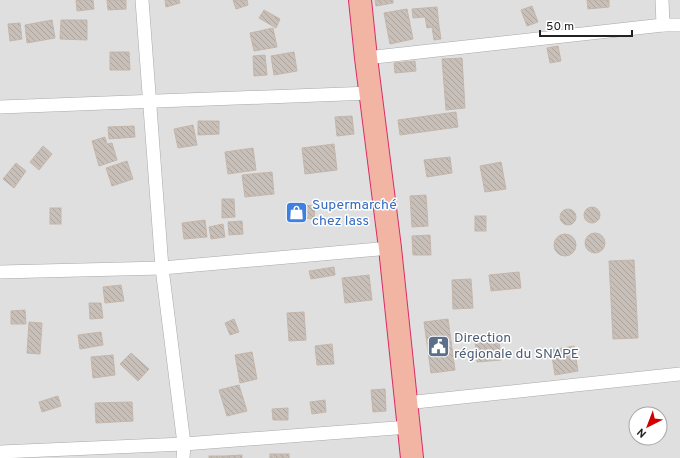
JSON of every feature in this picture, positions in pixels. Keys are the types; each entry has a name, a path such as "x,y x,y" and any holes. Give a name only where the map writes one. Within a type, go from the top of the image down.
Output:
{"highway":[{"path":"360,0 390,248 412,458"}],"street":[{"path":"142,0 162,268 184,444 183,458"},
{"path":"662,0 664,25"},
{"path":"366,58 664,25 680,25"},
{"path":"0,107 371,93"},
{"path":"0,272 162,268 390,248"},
{"path":"406,403 680,374"},
{"path":"0,452 184,444 409,427"}],"shaded area":[{"path":"0,0 680,0 680,458 0,458"}],"building":[{"path":"76,0 93,0 94,9 77,11"},
{"path":"107,0 126,0 126,9 108,10"},
{"path":"165,0 179,0 180,3 166,7"},
{"path":"233,0 247,0 248,5 236,9"},
{"path":"375,0 393,0 393,3 376,6"},
{"path":"587,0 609,0 609,7 588,9"},
{"path":"532,6 538,22 527,26 521,10"},
{"path":"437,7 439,26 427,28 425,17 413,18 412,9"},
{"path":"407,9 413,39 390,44 384,13"},
{"path":"264,10 280,19 276,28 259,18"},
{"path":"52,20 55,38 27,43 25,25"},
{"path":"61,20 87,20 87,40 60,39"},
{"path":"20,23 22,39 10,41 8,24"},
{"path":"439,26 441,39 434,40 432,27"},
{"path":"273,28 277,47 254,51 250,33"},
{"path":"558,46 561,61 550,63 547,48"},
{"path":"110,52 129,52 130,70 110,70"},
{"path":"294,52 297,71 274,75 271,56"},
{"path":"265,55 267,75 254,76 253,56"},
{"path":"462,58 465,108 446,110 442,59"},
{"path":"415,61 416,71 395,73 394,63"},
{"path":"456,112 458,127 400,135 398,120"},
{"path":"352,116 354,134 337,136 335,117"},
{"path":"198,121 219,121 219,134 198,135"},
{"path":"193,125 197,145 178,148 174,129"},
{"path":"134,126 135,137 109,139 108,127"},
{"path":"105,137 107,144 112,143 117,160 99,166 92,141"},
{"path":"334,144 337,170 305,174 302,148"},
{"path":"43,146 52,154 39,170 30,162"},
{"path":"253,148 256,170 228,174 225,152"},
{"path":"450,157 452,173 427,177 424,160"},
{"path":"127,161 133,179 112,186 106,168"},
{"path":"501,162 506,189 485,192 480,166"},
{"path":"16,163 26,171 14,188 3,179"},
{"path":"272,172 274,194 245,197 242,175"},
{"path":"426,195 428,226 412,227 410,196"},
{"path":"222,199 234,199 235,217 222,218"},
{"path":"290,204 315,206 314,219 289,217"},
{"path":"592,207 598,209 600,215 598,221 592,223 586,221 584,215 586,209"},
{"path":"50,208 61,208 61,224 50,224"},
{"path":"568,209 574,211 576,217 574,223 568,225 562,223 560,217 562,211"},
{"path":"475,216 486,216 486,231 475,231"},
{"path":"205,220 207,237 184,239 182,223"},
{"path":"242,221 243,234 229,235 228,222"},
{"path":"223,224 225,237 211,239 209,227"},
{"path":"595,233 602,236 605,243 602,250 595,253 588,250 585,243 588,236"},
{"path":"565,234 573,237 576,245 573,253 565,256 557,253 554,245 557,237"},
{"path":"430,235 431,255 413,255 412,236"},
{"path":"634,260 638,338 613,339 609,261"},
{"path":"334,267 335,275 311,279 309,271"},
{"path":"519,272 521,288 491,291 489,275"},
{"path":"369,275 372,300 345,303 342,278"},
{"path":"471,279 473,308 453,309 452,280"},
{"path":"121,285 124,301 105,303 103,287"},
{"path":"89,303 101,303 103,318 90,319"},
{"path":"25,310 26,324 11,324 11,311"},
{"path":"304,312 306,340 289,341 287,313"},
{"path":"234,319 239,332 230,335 225,323"},
{"path":"448,319 455,370 431,373 424,322"},
{"path":"29,322 42,323 40,354 27,353"},
{"path":"101,332 103,345 80,349 78,335"},
{"path":"499,339 501,360 477,362 475,341"},
{"path":"332,344 334,364 317,365 315,346"},
{"path":"574,346 578,371 555,375 551,350"},
{"path":"252,352 257,379 240,383 235,355"},
{"path":"131,353 149,369 138,381 120,364"},
{"path":"113,355 115,375 93,378 91,357"},
{"path":"239,385 247,411 227,416 219,390"},
{"path":"385,389 386,411 373,412 371,390"},
{"path":"58,396 61,406 42,412 39,402"},
{"path":"325,400 326,412 312,414 310,402"},
{"path":"132,402 133,421 96,423 95,403"},
{"path":"288,408 288,420 273,420 272,409"},
{"path":"270,454 289,454 289,458 270,458"},
{"path":"242,455 242,458 226,458 225,456"},
{"path":"209,456 225,456 225,458 209,458"}],"place":[{"name":"Supermarché chez lass","path":"296,213"},
{"name":"Direction régionale du SNAPE","path":"439,346"}]}
